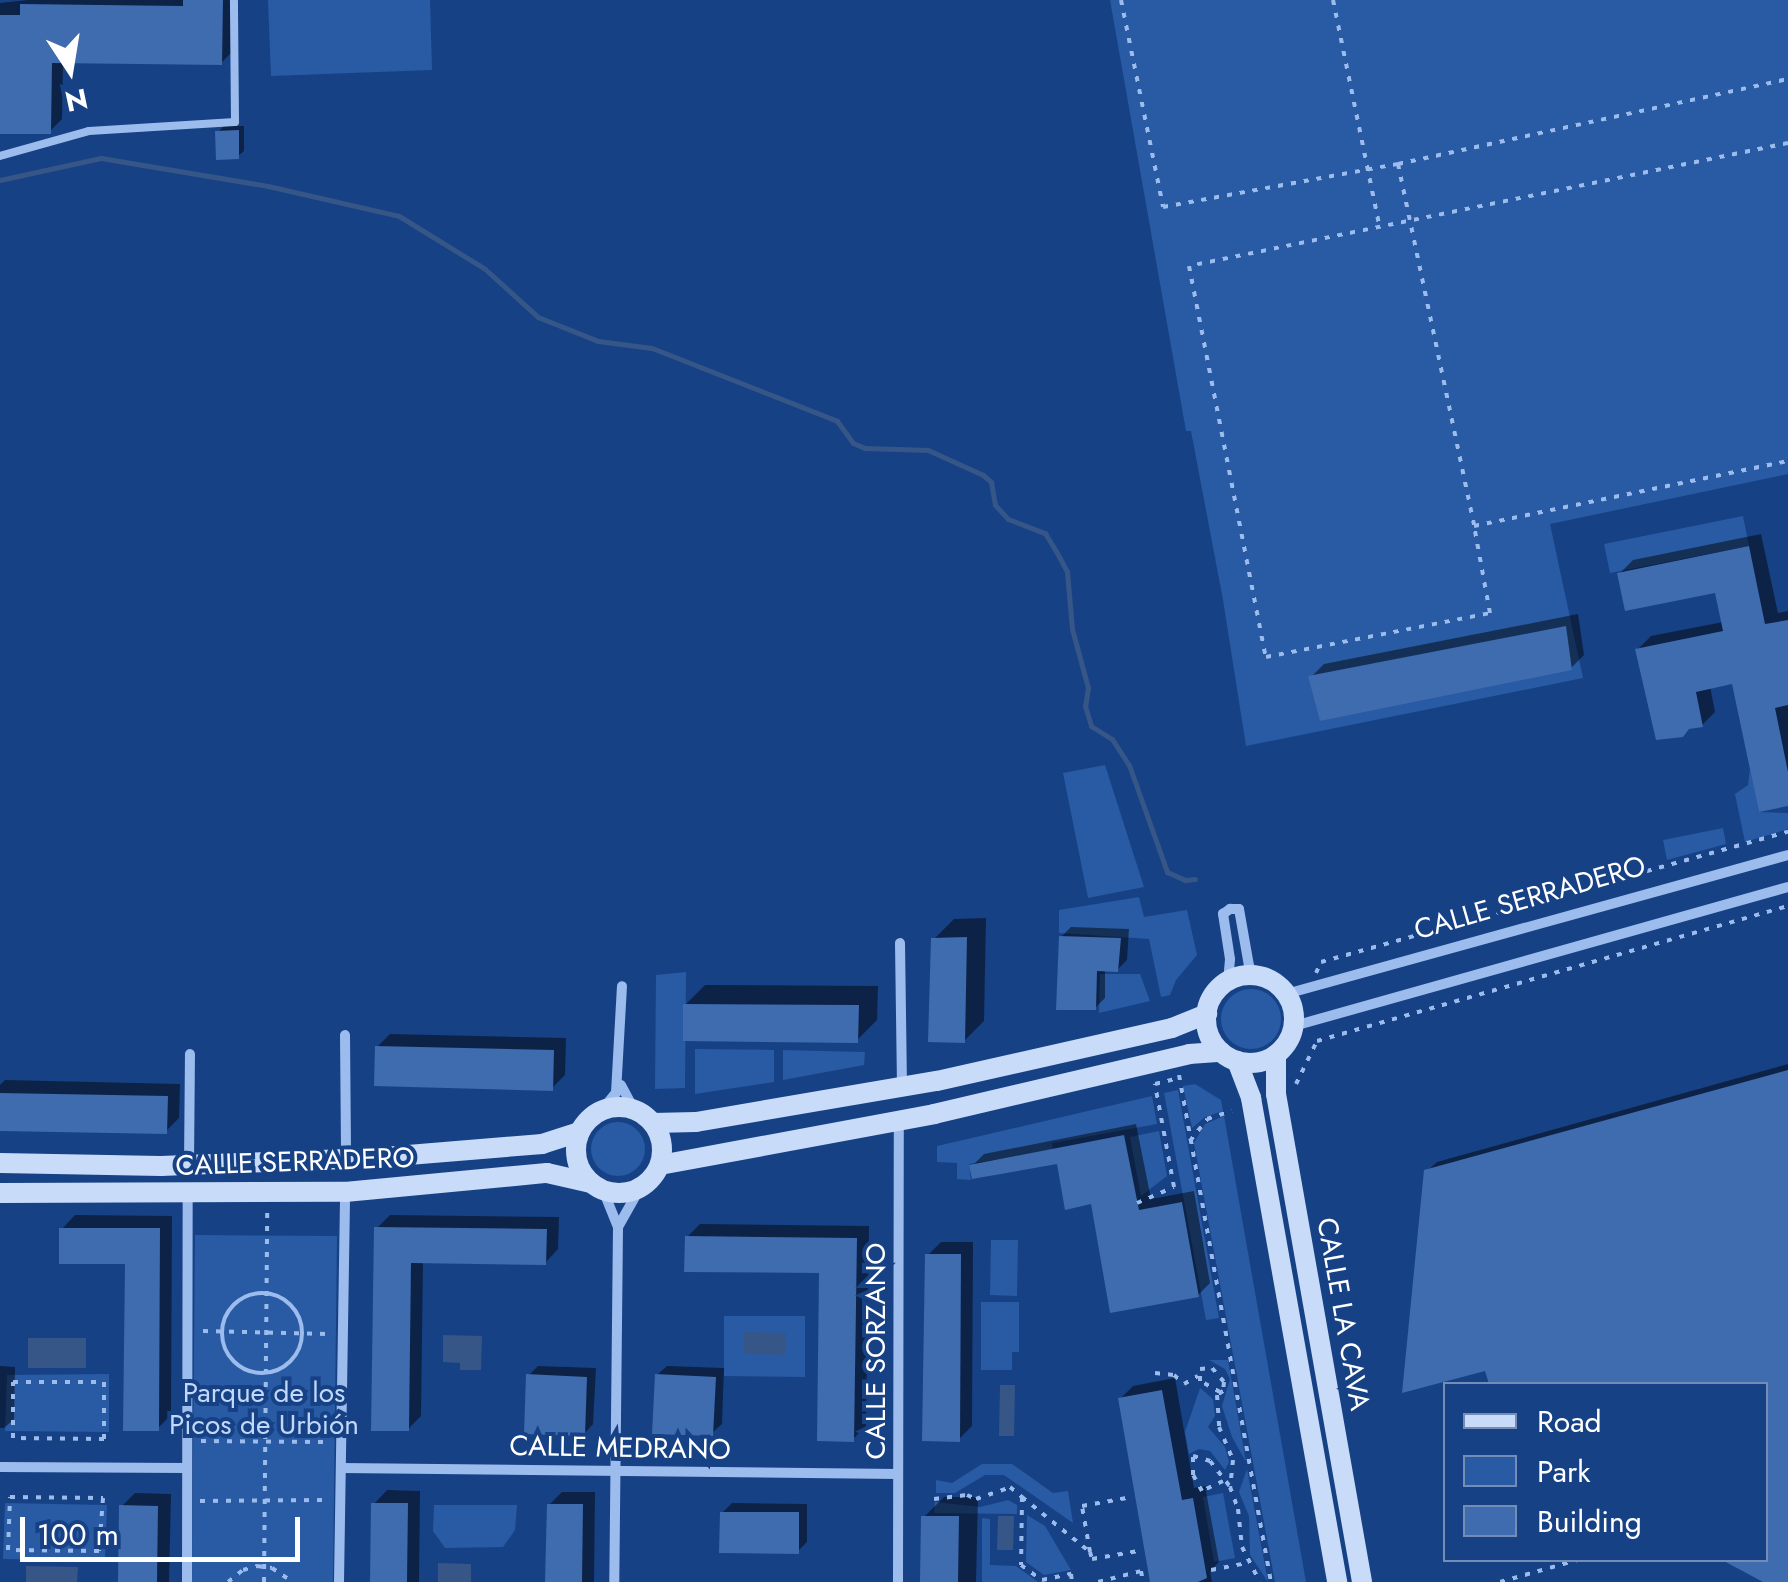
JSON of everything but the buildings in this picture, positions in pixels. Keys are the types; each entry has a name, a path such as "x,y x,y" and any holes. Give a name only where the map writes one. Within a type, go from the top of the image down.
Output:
{"main road":[{"path":"660,1165 1229,1057 1257,1063 1276,1056 1288,1043 1294,1026 1286,994 1273,982 1256,976 1228,982 1210,1001 1209,1035 1229,1057"},
{"path":"653,1122 696,1122 902,1088 1172,1028 1207,1014"},
{"name":"CALLE LA CAVA","path":"1276,1056 1276,1094 1362,1582"},
{"name":"CALLE LA CAVA","path":"1229,1057 1251,1098 1337,1582"},
{"path":"634,1109 653,1122 662,1143 660,1165 640,1188 615,1193 597,1186 577,1160 580,1132 602,1110 634,1109"},
{"name":"CALLE SERRADERO","path":"0,1163 189,1166 346,1160 542,1144 580,1132"},
{"name":"CALLE SERRADERO","path":"0,1194 345,1192 547,1173 597,1186"}],"street":[{"name":"CALLE SERRADERO","path":"1286,994 1788,855"},
{"name":"CALLE SERRADERO","path":"1294,1026 1788,886"},
{"path":"1228,982 1230,958 1223,914 1230,909 1238,909 1249,966 1256,976"},
{"path":"900,943 902,1088"},
{"path":"602,1110 616,1093 622,986"},
{"path":"345,1035 346,1160"},
{"path":"189,1166 190,1054"},
{"path":"618,1064 622,1093 634,1109"},
{"name":"CALLE SORZANO","path":"898,1582 899,1120"},
{"path":"597,1186 618,1227 614,1582"},
{"path":"618,1227 640,1188"},
{"path":"339,1582 345,1192"},
{"path":"187,1582 188,1194"},
{"path":"0,1467 187,1468"},
{"name":"CALLE MEDRANO","path":"341,1468 898,1474"}],"lane":[{"path":"0,156 89,131 235,122 234,0"}],"path":[{"path":"1120,0 1163,207 1398,164 1788,80"},
{"path":"1333,0 1380,228"},
{"path":"1398,164 1410,222 1474,526 1490,614 1266,657 1188,266 1410,222 1788,143"},
{"path":"1474,526 1788,461"},
{"path":"1316,971 1321,962 1788,832"},
{"path":"1334,1035 1788,906"},
{"path":"1137,1203 1174,1186 1155,1084 1179,1067 1272,1582"},
{"path":"264,1582 267,1194"},
{"path":"266,1293 288,1302 297,1312 302,1334 290,1363 265,1374 252,1372 230,1358 222,1332 229,1309 238,1300 266,1293"},
{"path":"188,1330 343,1334"},
{"path":"1155,1373 1174,1375 1184,1384 1198,1376 1203,1367 1212,1368 1224,1382 1219,1427 1233,1460 1230,1487 1238,1509 1246,1563 1260,1582"},
{"path":"1198,1376 1220,1392"},
{"path":"13,1382 104,1382 104,1438 13,1438 13,1382"},
{"path":"188,1440 342,1442"},
{"path":"1223,1481 1202,1491 1193,1475 1193,1456 1210,1461 1230,1487"},
{"path":"934,1499 967,1495 976,1499 1010,1487 1090,1552"},
{"path":"10,1497 103,1498 100,1551 8,1550 10,1497"},
{"path":"1022,1497 1020,1565 1042,1580 1071,1574 1072,1582"},
{"path":"1132,1497 1082,1506 1092,1560 1138,1551"},
{"path":"187,1501 340,1500"},
{"path":"1500,1582 1571,1562"},
{"path":"1211,1570 1246,1563"},
{"path":"228,1582 243,1570 264,1567 292,1582"},
{"path":"1098,1582 1141,1571 1143,1582"}],"green space":[{"path":"268,0 430,0 432,70 271,76"},
{"path":"1110,0 1788,0 1788,474 1550,524 1583,678 1246,746 1223,600 1191,431 1186,431"},
{"path":"1743,516 1749,546 1610,573 1604,544"},
{"path":"1105,765 1144,887 1088,898 1063,773"},
{"path":"1750,769 1759,812 1788,813 1788,829 1745,842 1735,794 1748,785"},
{"path":"1723,828 1726,844 1667,860 1663,840"},
{"path":"1139,897 1144,917 1187,910 1197,955 1176,980 1170,995 1161,997 1149,939 1059,933 1059,910"},
{"path":"686,972 685,1088 655,1089 656,975"},
{"path":"1100,974 1140,974 1150,1001 1099,1013"},
{"path":"1251,989 1272,998 1281,1019 1272,1040 1251,1049 1230,1040 1221,1019 1230,998"},
{"path":"695,1049 774,1050 774,1082 695,1094"},
{"path":"783,1050 865,1052 864,1065 783,1080"},
{"path":"1195,1084 1221,1100 1223,1111 1205,1117 1192,1128 1183,1086"},
{"path":"1178,1090 1219,1318 1206,1320 1164,1093"},
{"path":"1152,1096 1157,1124 1052,1143 1053,1150 969,1164 971,1180 957,1179 957,1163 937,1162 937,1146"},
{"path":"1224,1116 1306,1582 1275,1582 1194,1143 1205,1124"},
{"path":"618,1122 637,1130 645,1149 637,1168 618,1176 599,1168 591,1149 599,1130"},
{"path":"1159,1131 1167,1176 1141,1196 1130,1137"},
{"name":"Parque de los Picos de Urbión","path":"195,1235 337,1236 333,1582 192,1582"},
{"path":"991,1240 1018,1240 1017,1296 990,1295"},
{"path":"981,1302 1019,1302 1019,1352 1012,1352 1012,1370 981,1370"},
{"path":"724,1316 805,1316 805,1377 724,1376"},
{"path":"1209,1360 1228,1360 1246,1462 1232,1437 1222,1406 1230,1379 1225,1369"},
{"path":"109,1374 109,1432 5,1431 7,1375"},
{"path":"1200,1388 1213,1399 1215,1416 1208,1427 1225,1447 1229,1462 1225,1470 1210,1451 1199,1449 1189,1454 1185,1432"},
{"path":"982,1464 1012,1464 1053,1493 1068,1491 1073,1523 1004,1475 985,1475 955,1493 936,1493 936,1480 952,1483"},
{"path":"1247,1469 1268,1582 1250,1555 1249,1516 1239,1492"},
{"path":"1223,1493 1235,1558 1214,1562 1203,1497"},
{"path":"1008,1500 1017,1505 1017,1514 934,1513 935,1502 980,1507"},
{"path":"5,1503 107,1505 105,1561 3,1559"},
{"path":"434,1505 517,1505 515,1530 503,1547 445,1548 433,1531"},
{"path":"1027,1515 1045,1526 1071,1570 1044,1575 1026,1562"},
{"path":"982,1518 990,1519 990,1565 1016,1566 1038,1582 982,1582"}],"shaded area":[{"path":"744,1332 786,1333 785,1355 744,1354"},
{"path":"443,1335 482,1336 481,1370 460,1370 460,1363 443,1362"},
{"path":"28,1338 86,1338 86,1368 28,1368"},
{"path":"1000,1385 1015,1385 1014,1436 999,1436"},
{"path":"998,1516 1014,1516 1013,1550 997,1550"},
{"path":"438,1563 471,1564 471,1582 438,1582"},
{"path":"26,1566 78,1567 77,1582 26,1582"}],"waterway":[{"path":"0,180 101,158 268,186 399,216 485,269 538,317 598,341 652,348 837,421 853,443 865,448 928,450 983,475 991,482 995,505 1008,519 1045,533 1056,551 1067,572 1072,629 1088,688 1085,706 1091,726 1112,739 1129,765 1167,872 1185,880 1195,879"}]}
